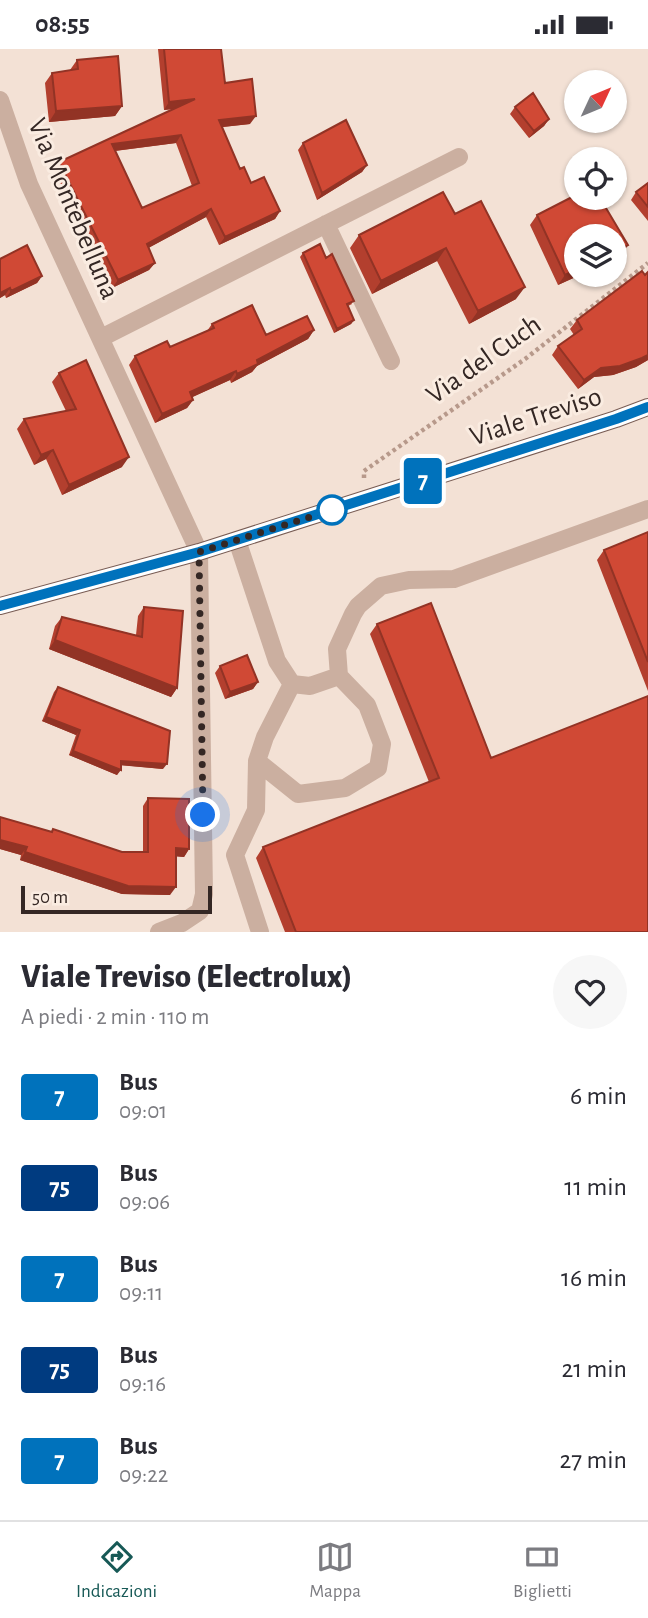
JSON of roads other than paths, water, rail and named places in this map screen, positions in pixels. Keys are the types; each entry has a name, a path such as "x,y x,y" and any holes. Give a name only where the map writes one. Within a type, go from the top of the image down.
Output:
{"main road":[{"name":"Viale Treviso","path":"0,606 199,552 648,407"}],"street":[{"name":"Via Montebelluna","path":"0,100 29,184 199,552"},
{"name":"Via Montebelluna","path":"100,338 459,157"},
{"path":"326,224 391,361"},
{"path":"257,761 298,794 345,788 377,768 382,744 367,705 339,676 337,649 353,614 364,600 382,586 409,580 454,579 648,509"},
{"path":"237,540 277,661 292,684"},
{"path":"159,932 182,923 200,911 204,894 199,552"},
{"path":"292,684 310,686 339,676"},
{"path":"260,932 235,855 256,810 257,761 265,737 292,684"}]}
